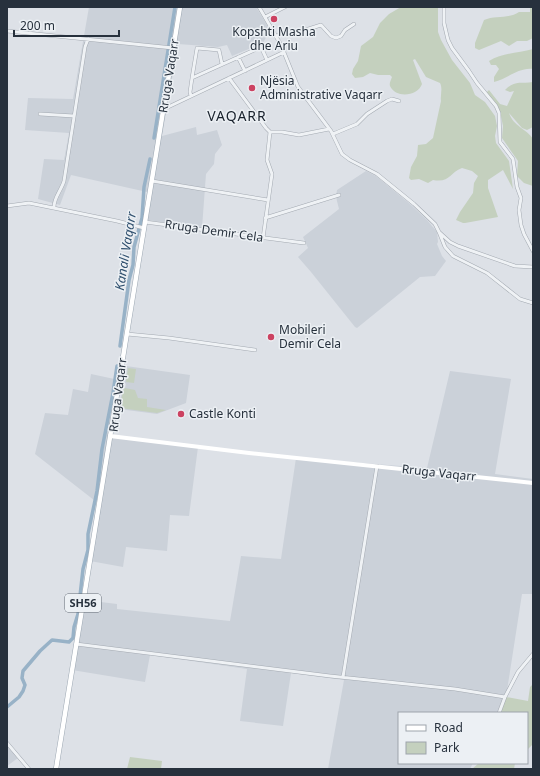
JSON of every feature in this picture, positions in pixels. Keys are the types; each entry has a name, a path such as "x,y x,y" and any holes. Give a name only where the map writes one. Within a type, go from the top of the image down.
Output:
{"main road":[{"name":"Rruga Vaqarr","path":"180,7 170,48 164,109 145,222 141,227 127,334 110,436 533,483"},
{"name":"SH56","path":"56,769 110,436"}],"street":[{"path":"259,7 277,36 298,87 330,129 340,150 346,158 383,178 414,204 435,224 445,247 453,256 487,273 520,299 533,303"},
{"path":"265,17 285,7"},
{"path":"444,7 444,23 448,40 452,48 477,83 496,106 499,113 500,142 513,159 517,187 521,198 519,210 521,224 524,234 533,251"},
{"path":"277,36 288,30 299,32 321,25 331,36 336,38 341,36 343,32 354,24"},
{"path":"7,31 170,48"},
{"path":"54,207 55,197 61,189 64,181 85,47 88,39"},
{"path":"192,78 261,47 267,60"},
{"path":"191,96 190,92 197,48 219,50 222,64"},
{"path":"164,109 284,52"},
{"path":"238,57 245,71"},
{"path":"229,78 270,132 282,132 299,135 330,129"},
{"path":"333,134 357,124 367,114 387,101 392,99 399,100"},
{"path":"40,114 74,116"},
{"path":"263,238 272,174 267,160 270,132"},
{"path":"152,181 268,200"},
{"path":"266,218 339,195"},
{"path":"7,206 29,203 54,207 141,227"},
{"name":"Rruga Demir Cela","path":"145,222 304,243"},
{"path":"439,232 453,244 458,246 496,258 515,266 533,267"},
{"path":"127,334 169,338 255,350"},
{"path":"343,676 377,466"},
{"path":"76,644 505,697"},
{"path":"499,712 505,697 518,672 533,654"},
{"path":"7,743 29,769"}],"shaded area":[{"path":"89,7 256,7 270,30 263,43 232,56 227,45 218,47 178,44 162,136 196,127 197,135 217,130 222,145 215,154 214,164 206,174 202,228 147,220 147,192 71,175 60,205 38,199 44,159 64,160 69,133 25,130 28,98 73,99"},
{"path":"366,171 376,176 427,220 437,232 437,244 446,261 435,276 420,277 357,328 298,257 308,248 303,237 339,209 336,197 337,190"},
{"path":"126,366 190,375 186,403 157,414 119,409 122,390 125,388 126,384 124,382"},
{"path":"450,371 511,379 495,474 533,479 533,594 522,594 506,697 498,712 398,712 398,764 472,764 470,769 328,769 344,680 291,673 283,726 240,721 247,669 150,655 145,682 72,670 84,600 117,604 117,609 230,621 241,556 281,559 296,458 427,468"},
{"path":"91,374 119,380 110,436 198,447 189,516 170,515 167,551 126,547 123,567 90,561 99,504 35,454 45,413 68,415 73,389 88,392"},
{"path":"7,745 18,758 7,766"}],"green space":[{"path":"401,7 438,7 438,32 441,40 452,60 470,83 475,95 485,102 495,116 497,126 495,136 496,143 509,161 513,189 503,170 488,180 488,188 498,217 465,223 456,220 473,193 474,183 478,176 472,171 462,168 446,179 439,181 433,180 428,183 419,179 411,180 409,178 411,167 417,156 418,145 426,144 433,138 441,101 440,83 426,77 415,59 413,60 422,84 420,88 412,93 402,94 393,90 390,86 392,77 390,75 370,73 363,77 355,78 352,74 358,61 361,46 373,37 380,23 389,14"},
{"path":"530,7 533,7 533,38 527,41 517,41 509,46 501,41 479,50 475,48 475,43 484,20 511,16 519,12 530,12"},
{"path":"533,49 533,69 518,71 494,82 494,77 499,69 496,65 491,65 489,61 505,55"},
{"path":"533,82 533,127 527,130 522,128 533,139 533,186 524,183 517,176 518,161 502,138 503,126 500,111 486,93 489,90 500,104 507,106 514,91 510,92 505,90 518,83","holes":["509,113 522,128 511,118"]},
{"path":"128,368 136,369 134,383 126,382"},
{"path":"125,388 135,390 138,398 147,399 147,407 166,410 157,413 120,408 123,390"},
{"path":"533,684 533,744 528,749 528,712 500,712 506,697 528,701 530,687"},
{"path":"130,757 162,761 161,769 127,769"},
{"path":"478,764 515,764 514,769 472,769"}],"waterway":[{"name":"Kanali Vaqarr","path":"154,138 175,7"},
{"name":"Kanali Vaqarr","path":"120,346 129,280 133,265 134,247 142,218 144,187 150,159"},
{"path":"7,707 19,697 23,691 25,685 22,678 23,671 40,651 52,640 69,642 73,638 74,627 78,614 83,569 88,550 88,534 97,491 102,449 117,366"}],"place":[{"name":"Kopshti Masha dhe Ariu","path":"274,19"},
{"name":"Njësia Administrative Vaqarr","path":"252,88"},
{"name":"Mobileri Demir Cela","path":"271,337"},
{"name":"Castle Konti","path":"181,414"}],"district":[{"name":"VAQARR","path":"237,116"}]}
